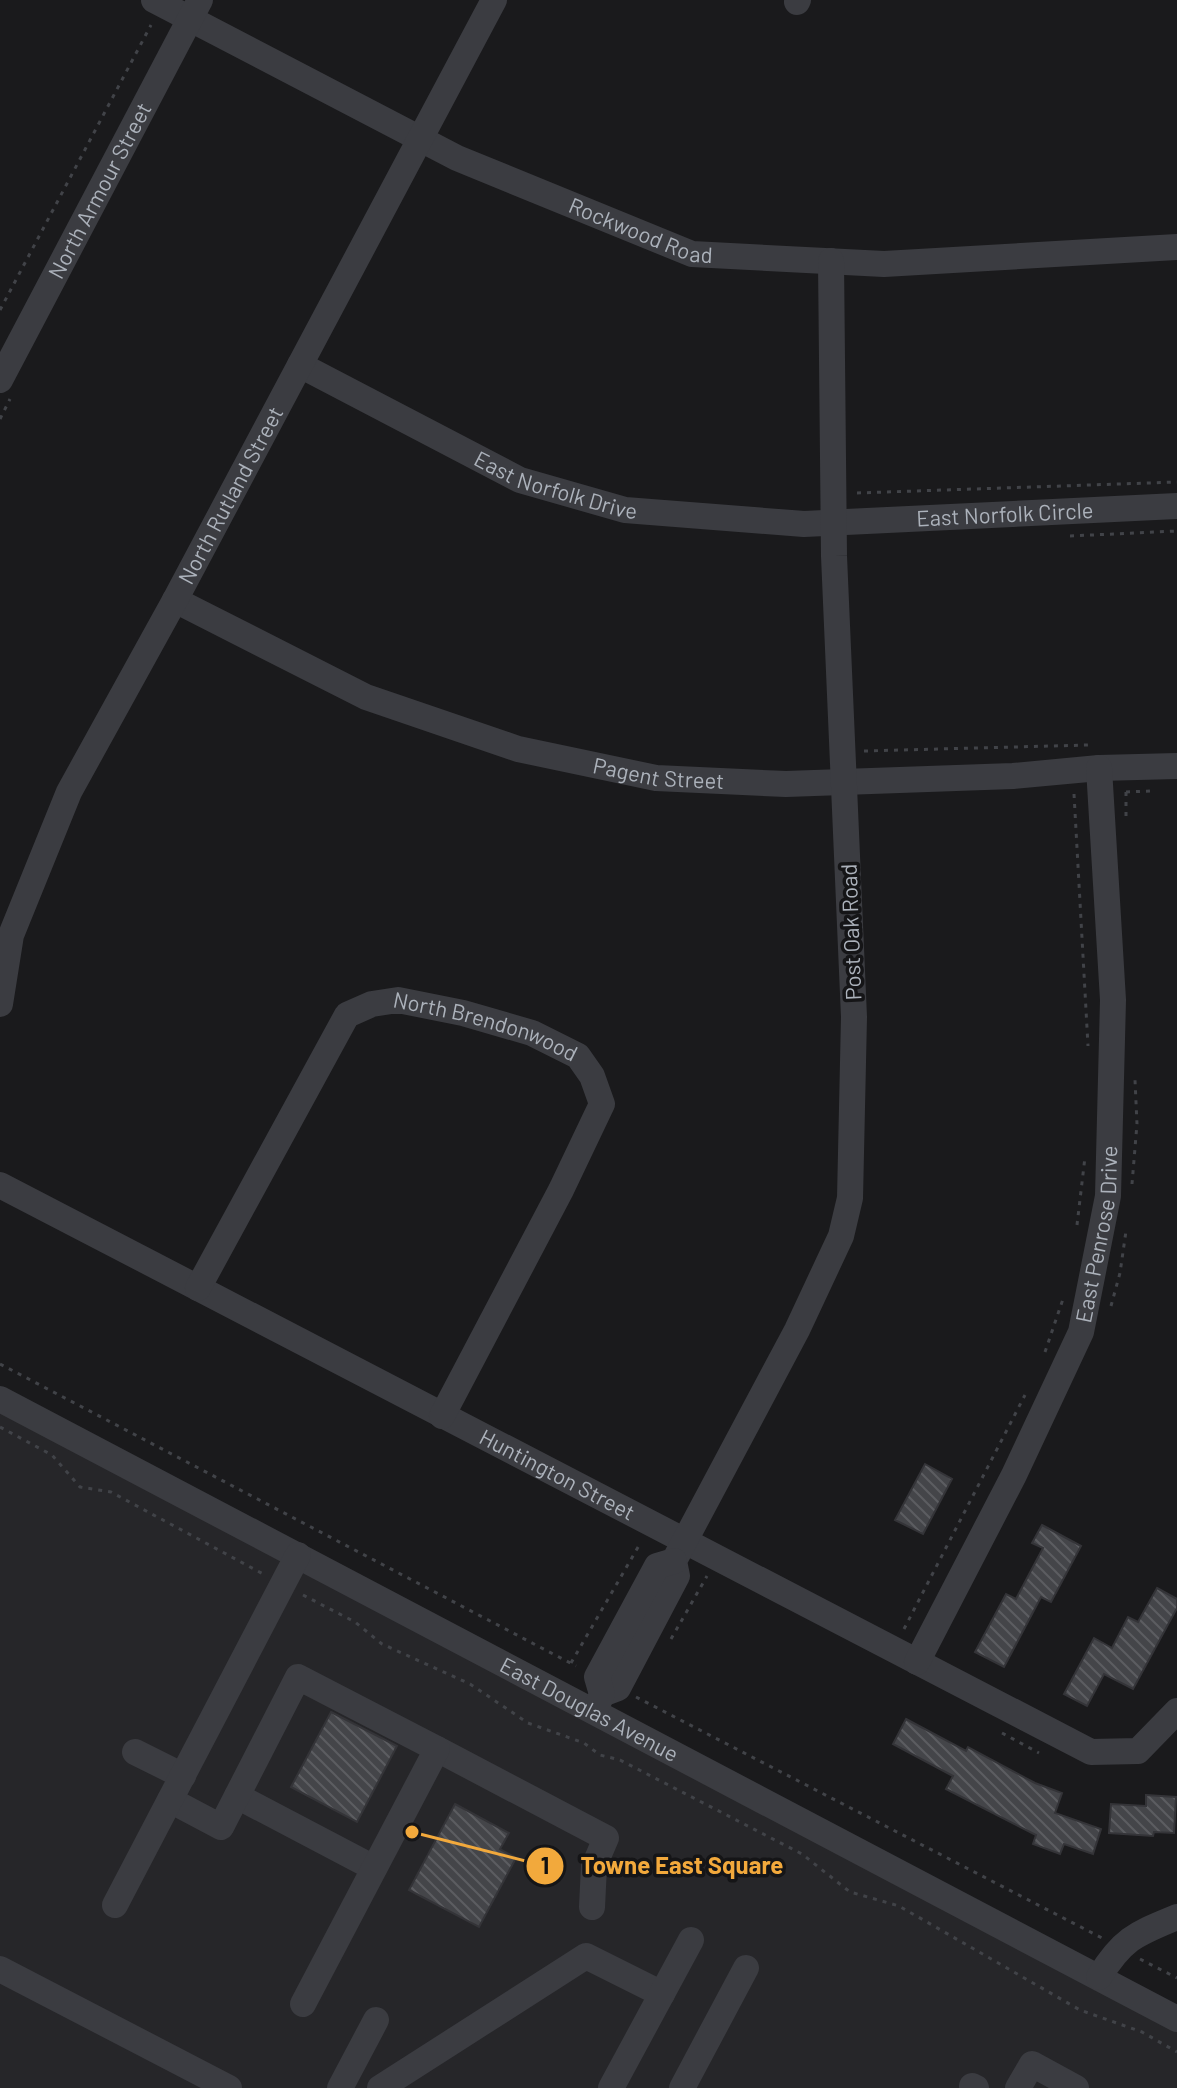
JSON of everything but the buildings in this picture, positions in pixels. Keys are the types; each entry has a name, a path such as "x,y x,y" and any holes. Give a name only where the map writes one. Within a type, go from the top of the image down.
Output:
{"street":[{"name":"North Rutland Street","path":"0,1004 11,935 69,792 175,600 494,0"},
{"name":"Rockwood Road","path":"158,2 195,10 457,158 692,254 884,264 1177,247"},
{"name":"North Armour Street","path":"0,380 195,10"},
{"name":"Post Oak Road","path":"603,1693 677,1576 679,1551 797,1330 841,1236 850,1198 854,1017 845,782 844,522 831,261"},
{"name":"East Norfolk Drive","path":"300,365 520,480 625,510 804,524 844,522"},
{"name":"East Norfolk Circle","path":"844,522 1177,506"},
{"name":"Pagent Street","path":"175,600 366,697 518,749 656,778 786,784 1013,776 1099,756 1177,766"},
{"name":"East Penrose Drive","path":"917,1662 1014,1475 1081,1332 1108,1196 1113,1000 1099,756"},
{"name":"North Brendonwood","path":"198,1288 347,1015 372,1004 398,1000 532,1033 578,1056 592,1076 602,1104 561,1190 442,1416"},
{"name":"Huntington Street","path":"0,1185 442,1416 679,1551 708,1554 1091,1752 1138,1751 1177,1711"},
{"name":"East Douglas Avenue","path":"0,1399 298,1555 603,1693 1177,2019"},
{"path":"115,1905 298,1555"},
{"path":"170,1800 221,1827 298,1677 606,1838 594,1866 592,1907"},
{"path":"303,2004 437,1749"},
{"path":"135,1752 183,1776"},
{"path":"237,1796 374,1868"},
{"path":"1099,1977 1119,1947 1136,1935 1177,1917"},
{"path":"611,2088 691,1940"},
{"path":"380,2088 586,1956 662,1994"},
{"path":"682,2088 746,1968"},
{"path":"0,1969 229,2088"},
{"path":"344,2087 376,2020"},
{"path":"1018,2088 1032,2064 1076,2088"}],"path":[{"path":"0,310 158,2"},
{"path":"844,522 853,493 1177,482"},
{"path":"860,741 860,751 1099,756"},
{"path":"1074,794 1088,1052"},
{"path":"1076,1239 1086,1150"},
{"path":"1041,1363 1064,1297"},
{"path":"0,1364 571,1663 603,1693 1177,1978"},
{"path":"904,1629 1027,1391"},
{"path":"0,1427 52,1455 80,1487 111,1492 355,1622 382,1644 470,1684 528,1723 584,1743 600,1755 620,1760 802,1854 850,1892 899,1906 1080,2010 1142,2032 1177,2052"},
{"path":"571,1663 642,1540"},
{"path":"669,1643 707,1575 708,1554"}],"shaded area":[{"path":"0,1399 1177,2017 1177,2088 0,2088"}],"place":[{"name":"Towne East Square","path":"412,1832"}]}
